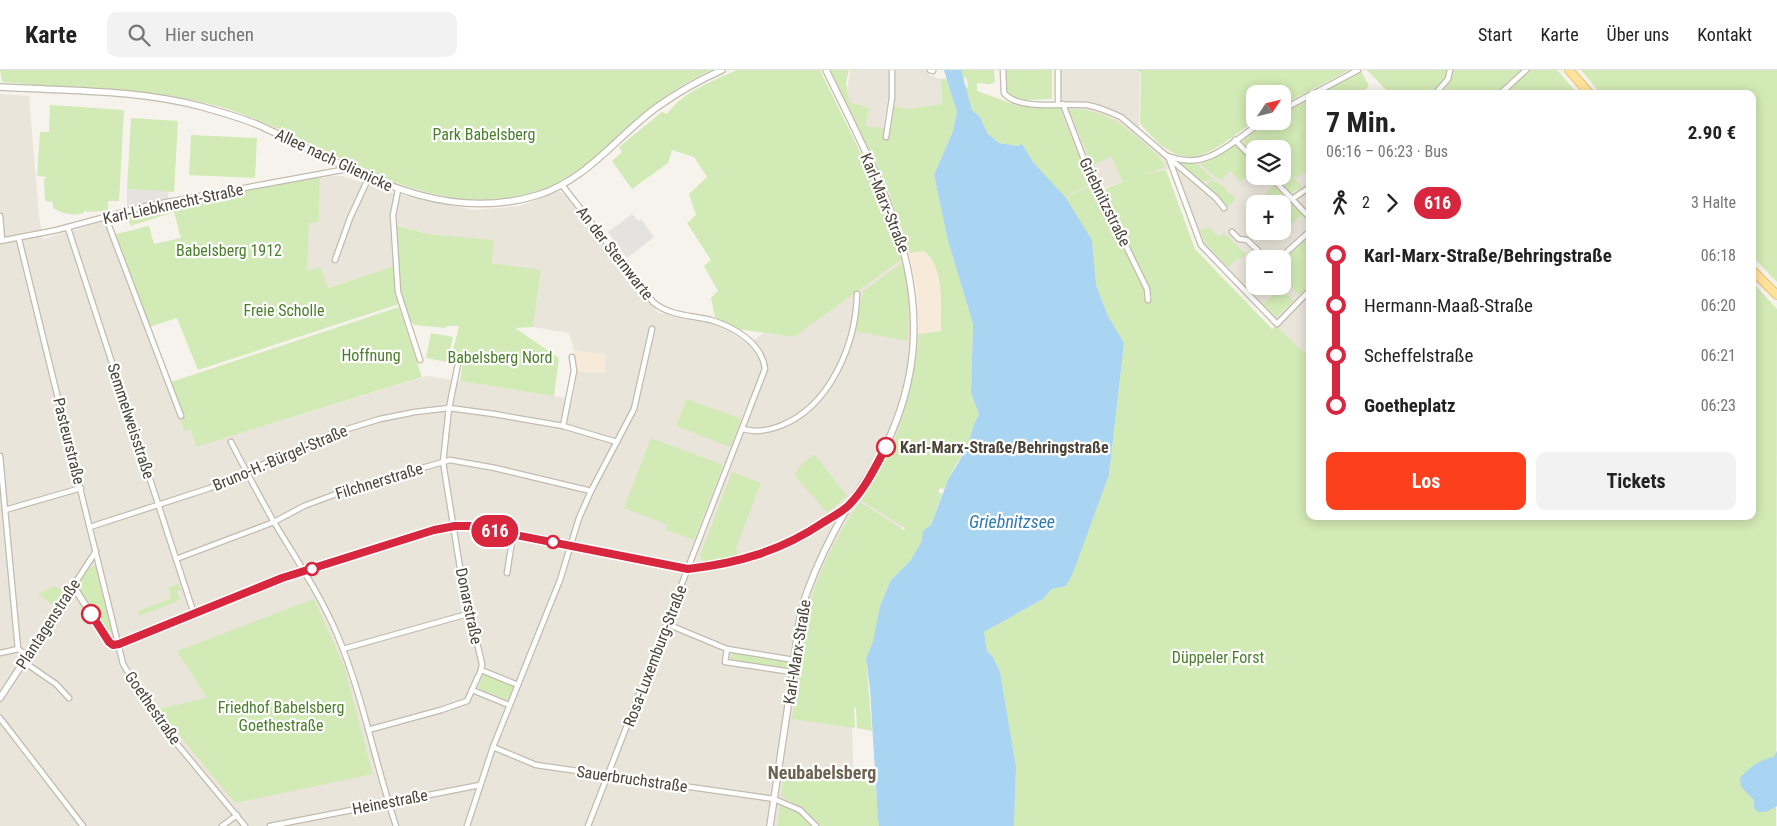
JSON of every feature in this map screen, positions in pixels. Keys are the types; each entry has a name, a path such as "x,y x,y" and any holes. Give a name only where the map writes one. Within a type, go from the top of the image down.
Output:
{"main road":[{"path":"1569,70 1586,90"},
{"path":"1756,274 1777,295"}],"street":[{"name":"Allee nach Glienicke","path":"0,87 160,97 253,123 368,179 398,190 447,202 479,204 524,199 562,185 603,156 656,108 702,79 722,70"},
{"name":"Karl-Marx-Straße","path":"770,826 799,622 808,590 824,551 850,504 866,482 886,446 905,394 913,351 913,304 907,258 895,220 826,70"},
{"path":"886,137 892,98 892,70"},
{"path":"1003,70 1004,92 1010,99 1019,103 1087,106 1112,113 1130,124 1216,198 1224,208"},
{"path":"1058,70 1061,104"},
{"path":"1319,90 1358,70"},
{"path":"1438,90 1448,79 1450,70"},
{"path":"1504,90 1526,70"},
{"path":"1291,105 1306,97"},
{"name":"Griebnitzstraße","path":"1061,104 1085,162 1147,290 1148,300"},
{"path":"1167,155 1186,162 1200,161 1250,130"},
{"path":"1235,140 1246,152"},
{"path":"1167,155 1201,245 1276,324 1306,294"},
{"name":"Karl-Liebknecht-Straße","path":"1,241 68,228 146,206 347,169"},
{"path":"335,260 350,218 368,179"},
{"name":"An der Sternwarte","path":"562,185 657,306 672,313 710,320 731,329"},
{"path":"1279,185 1306,214"},
{"path":"398,190 393,215 398,292 420,360"},
{"path":"1292,199 1306,190"},
{"path":"0,216 1,241"},
{"path":"106,218 181,416"},
{"name":"Semmelweisstraße","path":"68,228 194,614"},
{"path":"1232,232 1239,239 1247,240 1258,250"},
{"path":"1289,250 1306,235"},
{"name":"Pasteurstraße","path":"19,239 119,644"},
{"path":"743,429 754,432 783,425 807,410 820,395 844,356 852,330 857,294"},
{"path":"467,826 493,747 560,580 570,545 591,491 634,409 652,329"},
{"name":"Rosa-Luxemburg-Straße","path":"588,826 743,429 765,367 756,347 731,329"},
{"path":"563,426 574,371 572,357"},
{"name":"Donarstraße","path":"458,364 449,408 443,462 455,526 461,574 482,664 481,670"},
{"name":"Bruno-H.-Bürgel-Straße","path":"90,528 210,488 331,434 380,419 415,412 449,408 563,426 617,442"},
{"path":"231,442 274,522 305,571 330,617 343,649 396,826"},
{"path":"0,456 18,649 26,659 56,684 69,698"},
{"name":"Filchnerstraße","path":"176,559 274,522 304,506 352,488 450,460 495,468 591,491"},
{"path":"5,510 81,488"},
{"path":"72,588 77,592 109,642 113,645 305,571 434,530 455,526 470,526 688,569 723,565 764,554 811,531 850,504"},
{"path":"506,573 513,535"},
{"name":"Plantagenstraße","path":"0,698 96,551"},
{"path":"343,649 471,613"},
{"path":"667,624 727,650 794,660"},
{"name":"Goethestraße","path":"119,644 123,664 158,721 245,826"},
{"path":"0,653 18,649"},
{"path":"727,650 725,662 792,672"},
{"path":"368,730 467,701 481,670 518,685"},
{"path":"472,690 509,705"},
{"path":"0,718 83,826"},
{"name":"Sauerbruchstraße","path":"493,747 536,765 774,799 800,810 816,826"},
{"name":"Heinestraße","path":"270,826 480,785"},
{"path":"222,826 237,815"}],"shaded area":[{"path":"850,70 929,70 929,75 941,79 942,104 907,109 887,105 883,129 865,126 870,108 848,103 847,94"},
{"path":"1060,70 1134,70 1140,73 1139,129 1164,156 1170,169 1144,174 1105,188 1102,183 1094,185 1096,285 1092,240 1066,198 1057,190 1026,106 1060,108"},
{"path":"0,94 29,96 39,216 43,239 104,221 179,414 191,429 196,447 427,376 573,399 577,371 599,373 606,355 574,350 569,333 533,327 541,271 492,263 494,240 428,234 392,223 394,266 327,288 306,271 309,222 319,221 320,176 343,176 393,193 473,210 521,206 559,191 569,197 658,313 709,322 722,327 748,344 764,333 794,337 904,257 910,288 911,334 941,332 940,459 894,542 850,661 854,785 860,826 0,826"},
{"path":"1306,99 1306,355 1276,326 1277,321 1252,295 1291,295 1291,250 1246,250 1246,289 1202,243 1172,162 1175,160 1194,164 1207,161 1254,130 1291,130 1291,108"},
{"path":"127,189 167,191 169,199 127,206"},
{"path":"632,214 638,221 641,219 654,237 627,258 608,232"},
{"path":"932,237 949,331 919,334 917,288 906,242"},
{"path":"574,350 606,355 605,373 577,371"}],"green space":[{"name":"Park Babelsberg","path":"0,70 711,70 656,103 595,156 567,177 551,186 534,192 492,200 451,197 411,188 372,173 256,119 217,106 164,95 110,89 2,82"},
{"path":"737,70 820,70 869,170 902,259 794,337 738,329 715,317 711,298 718,291 704,266 711,260 687,223 696,215 689,194 707,177 694,157 672,150 668,163 632,189 612,161 622,152 619,147 662,112 667,114 681,99 690,93"},
{"path":"830,70 849,70 846,82 849,102 870,108 865,126 891,129 894,106 907,109 942,104 941,79 947,79 957,112 953,131 934,175 948,241 973,324 971,393 979,414 968,446 955,466 944,489 940,488 938,492 942,494 931,525 923,531 923,541 910,561 891,580 880,606 874,642 866,658 872,731 857,728 856,708 854,707 855,728 792,719 802,642 815,587 821,572 835,543 860,502 903,530 905,528 861,500 884,462 901,421 913,378 919,334 941,331 941,299 936,268 924,251 910,253 886,185"},
{"path":"961,70 994,70 995,82 990,84 977,83 977,91 1019,106 1060,108 1079,157 1093,183 1064,197 1033,162 1022,145 999,143 988,134 980,117 972,110 965,87 968,88 967,79 962,77"},
{"path":"1006,70 1052,70 1052,99 1025,100 1025,102 1013,97 1006,88"},
{"path":"1135,70 1349,70 1311,90 1306,90 1306,93 1291,101 1291,85 1246,85 1246,127 1209,152 1196,156 1184,156 1170,152 1156,141 1140,123 1141,73"},
{"path":"1367,70 1447,70 1446,78 1435,90 1386,90"},
{"path":"1452,70 1557,70 1574,90 1444,90 1450,81"},
{"path":"1581,70 1777,70 1777,282 1756,260 1756,90 1598,90"},
{"path":"1361,71 1369,86 1365,90 1325,90"},
{"path":"1306,100 1306,175 1303,172 1297,178 1295,176 1294,178 1302,187 1291,193 1283,185 1291,185 1291,140 1246,140 1246,146 1244,137 1255,130 1291,130 1291,108"},
{"path":"50,105 124,110 119,201 108,201 108,211 87,212 84,210 84,213 68,214 53,208 53,202 45,201 44,180 46,177 37,176 40,132 49,132"},
{"name":"Düppeler Forst","path":"1069,109 1091,111 1110,118 1128,129 1156,154 1165,167 1145,174 1166,170 1195,249 1272,329 1276,326 1306,354 1306,520 1756,520 1756,286 1777,309 1776,826 1014,826 1016,767 1000,673 993,657 987,651 984,632 1043,599 1052,589 1066,586 1073,572 1109,475 1124,343 1108,316 1096,285 1092,240 1065,198 1094,184 1145,290 1145,303 1152,297 1102,190 1123,182 1111,156 1092,166"},
{"path":"131,118 178,121 174,192 127,189"},
{"path":"191,135 257,138 255,178 189,175"},
{"path":"1235,144 1246,155 1246,177 1240,182 1230,171 1221,180 1200,164"},
{"path":"1177,161 1197,164 1213,179 1201,182"},
{"path":"320,176 319,222 309,223 307,271 320,267 328,288 394,266 395,289 399,304 198,370 177,318 149,327 113,235 149,226 154,244 181,238 174,212 130,226 127,212"},
{"path":"1211,181 1219,183 1236,199 1228,207 1206,186"},
{"path":"1274,185 1283,195 1266,195"},
{"path":"1291,203 1302,215 1293,223 1291,221"},
{"name":"Babelsberg Nord","path":"396,225 428,234 494,240 492,263 541,270 533,327 515,328 559,358 554,396 460,381 463,362 451,359 459,326 448,326 445,328 415,325 409,318 399,278"},
{"path":"1209,227 1219,237 1224,233 1246,254 1241,259 1239,257 1228,267 1205,243 1200,230"},
{"path":"1306,239 1306,288 1299,295 1291,286 1291,252"},
{"path":"903,262 909,299 908,341 855,331 863,291"},
{"path":"1273,295 1288,295 1294,301 1276,317 1263,304"},
{"name":"Hoffnung","path":"399,307 422,377 196,447 191,429 184,431 180,417 183,415 171,382"},
{"path":"431,333 453,337 447,362 426,358"},
{"path":"687,399 741,419 730,447 676,426"},
{"path":"651,438 723,465 694,540 666,530 668,525 624,508"},
{"path":"814,454 847,496 827,513 794,475 801,465"},
{"path":"732,472 761,483 736,547 738,556 703,561 700,556"},
{"path":"96,566 112,632 109,633 79,589 80,581 89,568"},
{"path":"179,584 181,590 177,591 180,600 140,616 138,611 169,599 171,595 168,587"},
{"path":"54,586 65,591 54,606 38,594"},
{"name":"Friedhof Babelsberg Goethestraße","path":"314,599 344,666 373,774 235,803 158,709 207,698 177,651"},
{"path":"733,653 788,660 787,669 733,661 730,658"},
{"path":"484,673 515,686 508,701 478,688"},
{"path":"785,766 875,778 879,826 821,826 802,808 781,796"},
{"path":"780,805 798,813 812,826 777,826"}],"water":[{"name":"Griebnitzsee","path":"944,70 961,70 972,110 980,117 988,134 999,143 1018,146 1022,144 1033,162 1066,198 1092,240 1096,285 1108,316 1124,343 1109,475 1073,573 1066,586 1052,589 1043,599 984,632 987,651 993,657 1000,672 1016,767 1014,826 879,826 878,819 870,689 866,658 873,642 880,606 891,580 910,561 922,541 923,531 931,525 948,480 968,446 979,414 971,393 973,324 948,241 934,175 953,131 957,112"},
{"path":"1777,751 1777,806 1766,812 1758,812 1754,808 1754,800 1741,787 1740,778 1755,764 1774,757"}],"bus line":[{"name":"616","path":"91,614 109,642 113,645 119,644 282,578 434,530 455,526 470,526 688,569 744,561 788,544 844,509 866,482 886,447"}],"place":[{"name":"Karl-Marx-Straße/Behringstraße","path":"886,447"}],"district":[{"name":"Neubabelsberg","path":"822,772"}],"park label":[{"name":"Babelsberg 1912","path":"229,250"},
{"name":"Freie Scholle","path":"284,310"}]}
